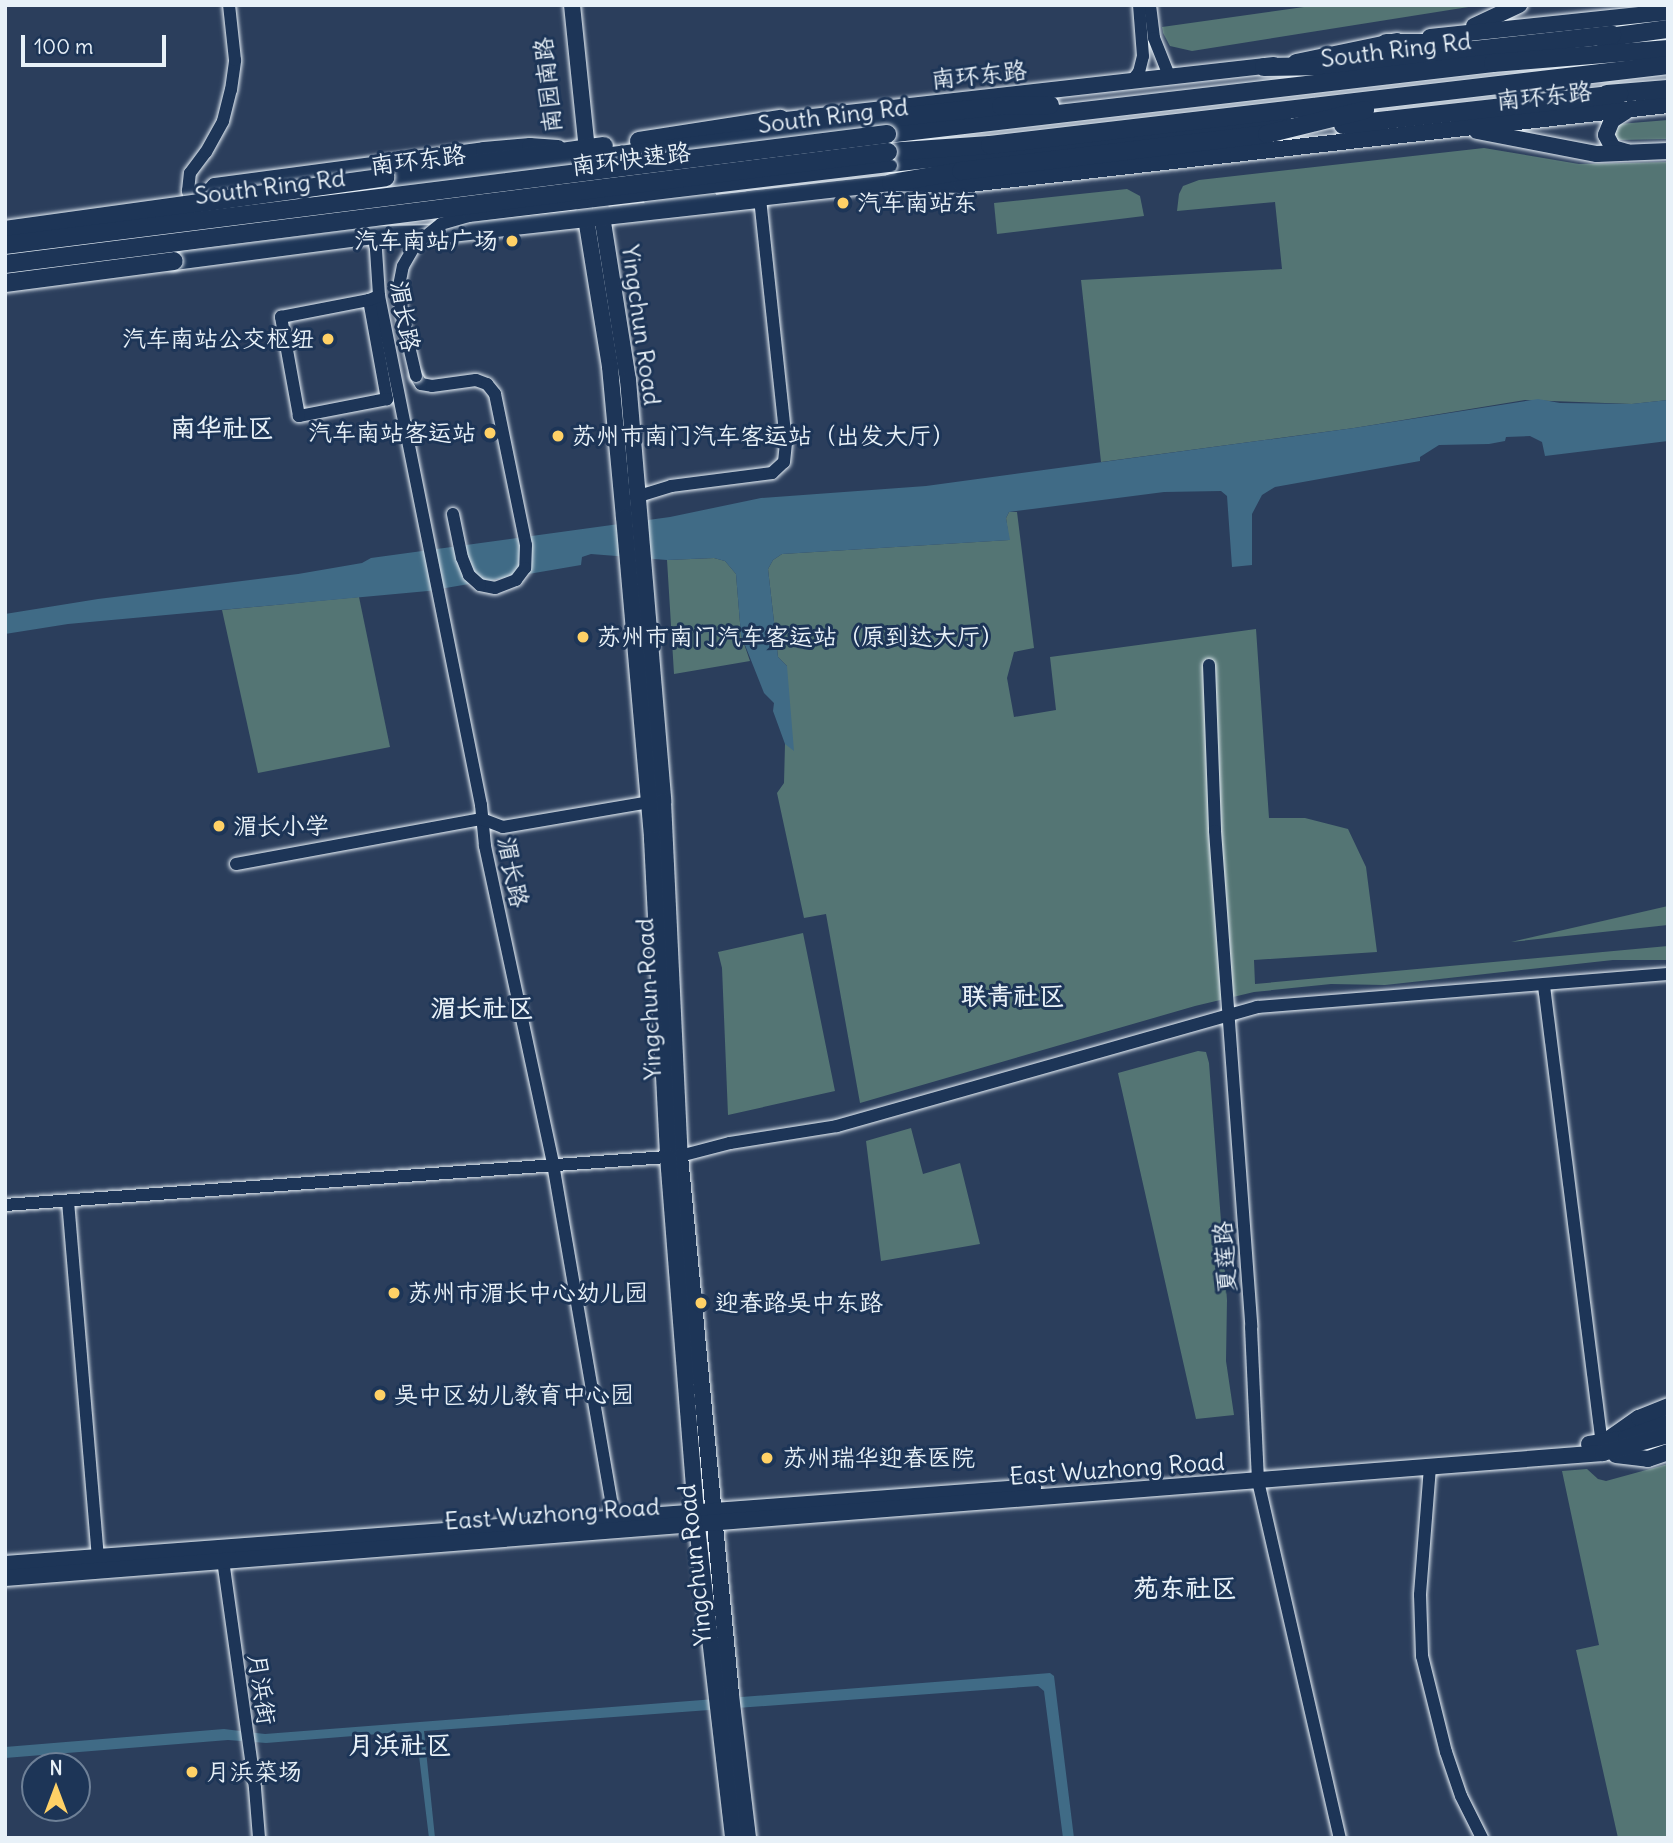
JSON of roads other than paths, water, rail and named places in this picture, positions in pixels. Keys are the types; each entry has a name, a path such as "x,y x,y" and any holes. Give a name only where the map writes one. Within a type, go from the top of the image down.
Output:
{"highway":[{"path":"1058,105 1541,47 1668,29"},
{"path":"1386,43 1541,47"},
{"path":"1493,63 1541,47"},
{"path":"1264,67 1329,66 1541,47"},
{"name":"South Ring Rd","path":"5,245 889,159 1142,105 1493,63 1668,49"},
{"name":"南环快速路","path":"8,271 990,145 1668,65"},
{"name":"南环快速路","path":"1265,112 1395,104 1491,93 1618,70"},
{"path":"889,159 961,171 1668,89"},
{"path":"1491,93 1619,94"},
{"path":"1267,134 1395,104"},
{"path":"5,232 385,177 720,142 814,126 894,117 1001,106 1142,105"},
{"path":"583,155 780,119"},
{"path":"8,271 174,261 375,235 442,233 760,199"}],"main road":[{"name":"南园南路","path":"563,5 583,155"},
{"name":"南园南路","path":"572,5 583,155"},
{"path":"1459,33 1519,5"},
{"path":"1594,5 1604,14 1616,18"},
{"name":"南环东路","path":"780,119 1264,67 1386,43 1459,33 1668,12"},
{"name":"南环东路","path":"8,271 590,192 760,199 889,159 961,185 1668,105"},
{"path":"1631,109 1612,120 1606,135 1613,148 1633,153"},
{"path":"1464,128 1597,154 1668,151"},
{"path":"720,142 725,199"},
{"path":"193,211 215,186 530,146 583,155"},
{"name":"南环东路","path":"5,232 193,211 583,155"},
{"name":"Yingchun Road","path":"583,155 626,365 639,496 632,517"},
{"path":"590,192 722,170"},
{"name":"Yingchun Road","path":"594,216 610,367 632,517 655,801 696,1519 748,1838"},
{"path":"8,271 45,282 68,281 335,245 375,235"},
{"name":"Yingchun Road","path":"674,1156 714,1517 733,1838"},
{"path":"1603,1448 1639,1418 1668,1406"},
{"path":"1603,1448 1668,1423"},
{"path":"1603,1448 1668,1435"},
{"path":"1603,1448 1648,1459 1668,1452"},
{"name":"East Wuzhong Road","path":"1257,1476 1430,1467 1603,1448"},
{"name":"East Wuzhong Road","path":"5,1564 98,1557 223,1554 1603,1448"},
{"name":"East Wuzhong Road","path":"5,1578 223,1554 614,1517 696,1519"}],"street":[{"path":"196,246 188,191 190,173 206,152 223,121 231,90 234,61 229,5"},
{"path":"1131,82 1139,72 1143,56 1139,5"},
{"path":"1150,5 1154,38 1170,78"},
{"path":"453,514 465,569 474,581 495,588 510,585 521,575 527,561 495,394 491,387 476,380 428,386 416,376 401,312 398,286 403,266 415,245 440,224 469,216 889,159 1334,117"},
{"path":"639,496 671,486 772,473 783,462 786,442 760,199"},
{"name":"湄长路","path":"375,235 374,298 429,542 482,819 553,1164 614,1517"},
{"path":"374,298 387,400 299,416 281,317 374,298"},
{"name":"夏莲路","path":"1209,665 1214,831 1251,1327 1257,1476 1340,1838"},
{"path":"236,864 482,819 503,827 655,801"},
{"path":"5,1205 674,1156 730,1143 837,1126 1257,1007 1668,974"},
{"path":"1544,986 1603,1448"},
{"path":"68,1201 98,1557"},
{"path":"1430,1467 1419,1603 1423,1656 1446,1752 1461,1796 1482,1838"},
{"name":"月浜街","path":"223,1554 259,1838"}],"water":[{"path":"1538,399 1560,403 1631,404 1668,400 1668,441 1545,456 1542,442 1530,436 1506,437 1505,441 1489,444 1439,445 1420,457 1420,461 1275,487 1262,495 1252,514 1252,565 1232,567 1227,496 1221,491 1164,492 1009,512 1006,518 1010,540 782,554 773,560 768,569 778,657 787,666 794,751 785,744 773,711 774,703 764,693 741,635 736,574 725,561 714,558 667,560 591,554 582,557 581,565 428,591 68,624 5,634 5,614 98,599 298,574 362,563 371,558 670,517 761,498 926,486 1354,428"},
{"path":"1050,1673 1054,1676 1074,1838 1063,1838 1044,1691 1038,1686 424,1731 435,1838 429,1838 416,1731 266,1743 228,1740 79,1752 21,1752 21,1757 5,1758 5,1747 224,1729 265,1734"}],"place":[{"name":"汽车南站东","path":"843,203"},
{"name":"汽车南站广场","path":"512,241"},
{"name":"汽车南站公交枢纽","path":"328,339"},
{"name":"汽车南站客运站","path":"490,433"},
{"name":"苏州市南门汽车客运站（出发大厅）","path":"558,436"},
{"name":"苏州市南门汽车客运站（原到达大厅）","path":"583,637"},
{"name":"湄长小学","path":"219,826"},
{"name":"苏州市湄长中心幼儿园","path":"394,1293"},
{"name":"迎春路吴中东路","path":"701,1303"},
{"name":"吴中区幼儿教育中心园","path":"380,1395"},
{"name":"苏州瑞华迎春医院","path":"767,1458"},
{"name":"月浜菜场","path":"192,1772"}],"district":[{"name":"南华社区","path":"222,428"},
{"name":"联青社区","path":"1013,996"},
{"name":"湄长社区","path":"482,1008"},
{"name":"苑东社区","path":"1185,1588"},
{"name":"月浜社区","path":"400,1745"}]}
